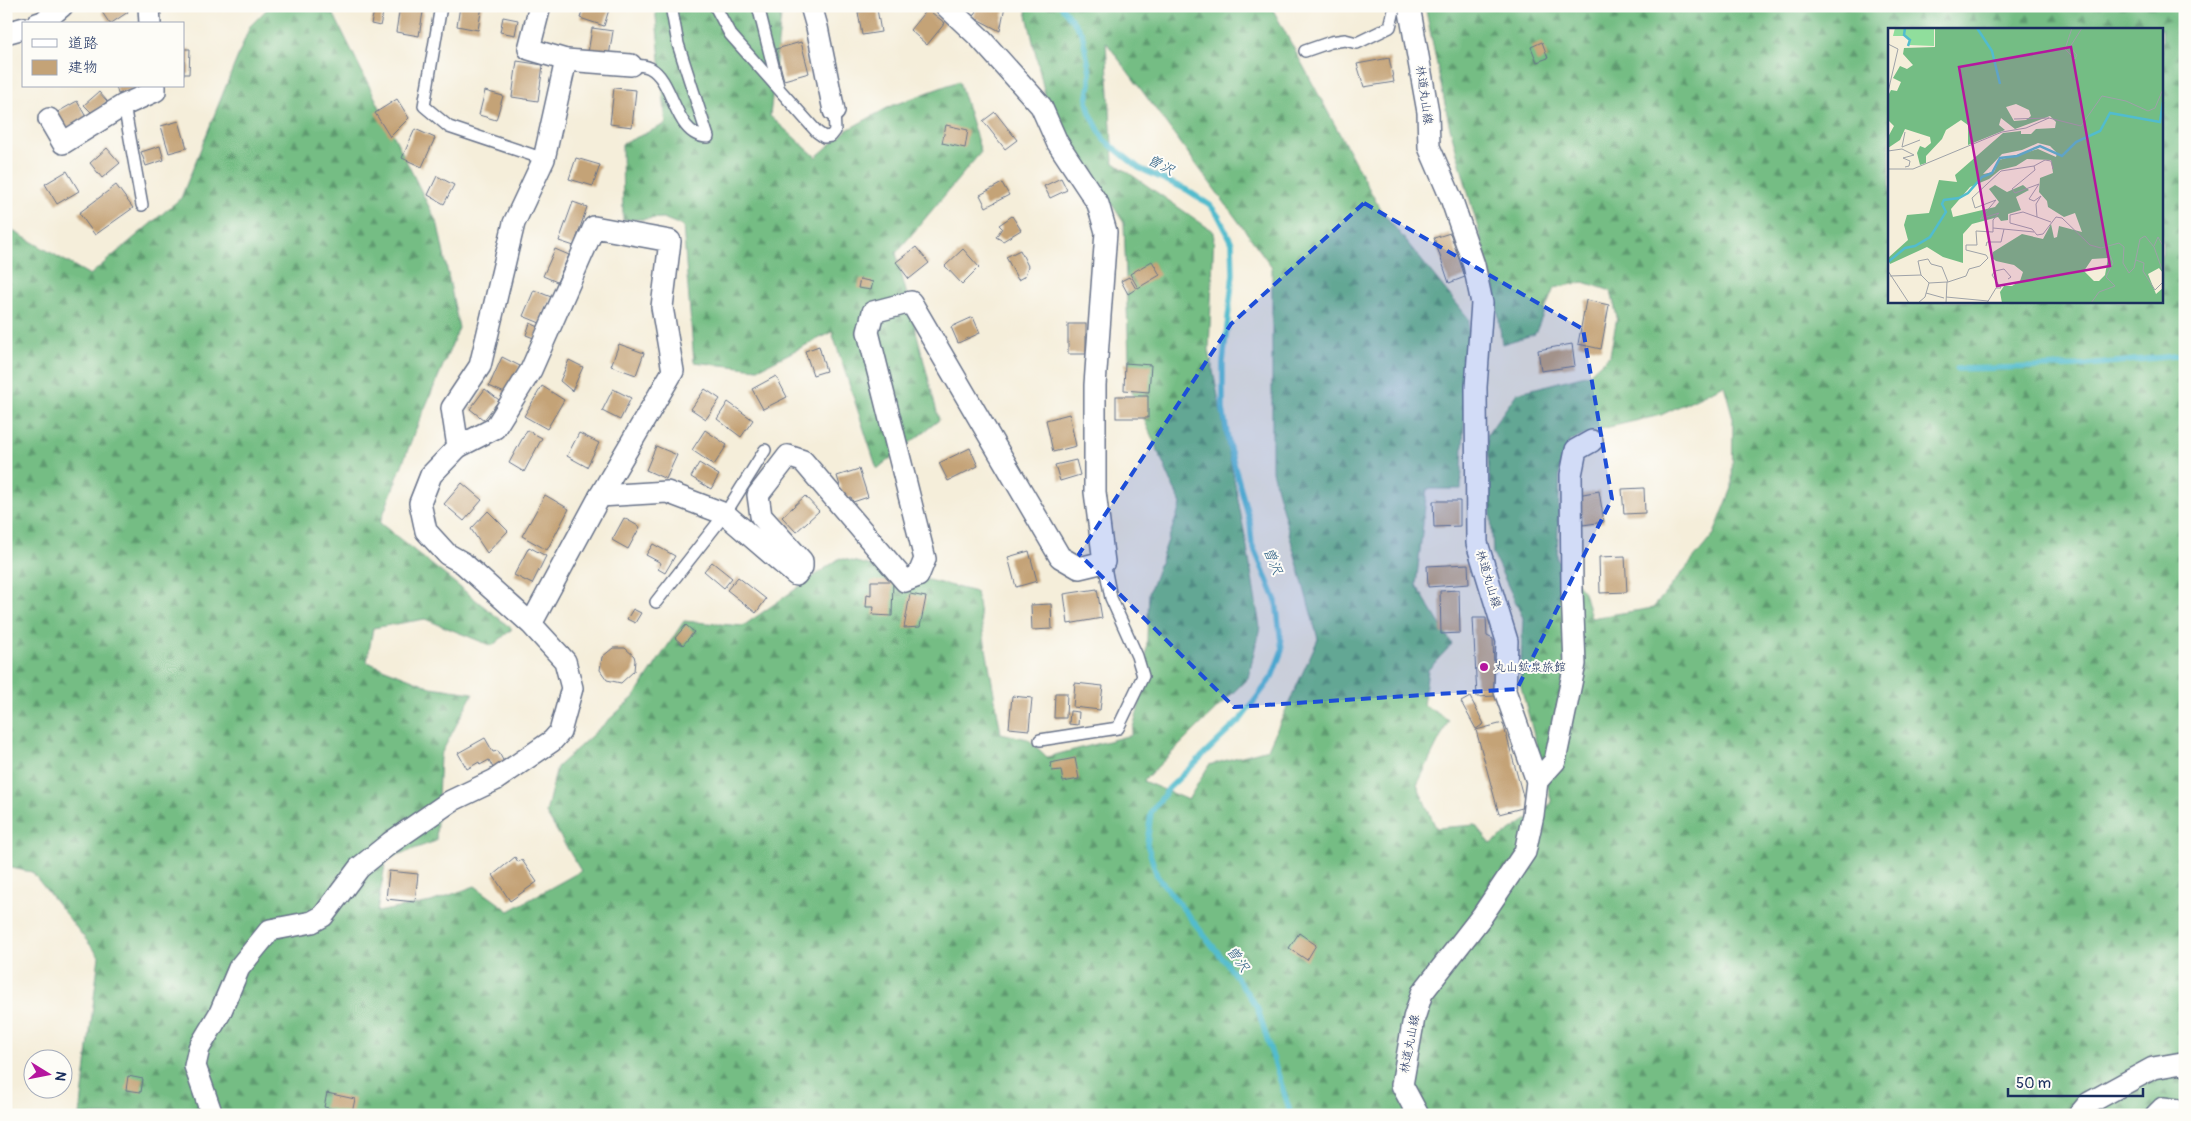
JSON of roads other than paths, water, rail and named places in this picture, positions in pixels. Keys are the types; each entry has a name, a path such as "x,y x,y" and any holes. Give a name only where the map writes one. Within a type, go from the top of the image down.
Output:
{"street":[{"path":"43,22 62,6"},
{"path":"149,6 150,22"},
{"path":"540,6 529,50 566,60 631,64"},
{"path":"811,6 818,27 834,111"},
{"path":"600,496 667,492 725,514 796,575 802,568 802,561 761,516 758,495 788,456 803,461 905,581 918,576 925,559 868,332 873,312 911,302 1060,557 1079,568 1104,562 1095,492 1095,385 1106,232 1098,204 1057,142 1041,106 979,36 946,6"},
{"name":"林道丸山線","path":"1409,6 1428,112 1429,147 1451,198 1474,265 1482,303 1476,386 1477,543 1507,641 1505,690 1537,781 1533,815 1525,852 1482,916 1422,993 1414,1018 1402,1085 1418,1115"},
{"path":"6,33 22,29"},
{"path":"458,447 452,408 480,366 514,223 544,159 566,60"},
{"path":"49,119 63,144 124,105 155,91 155,88"},
{"path":"212,1115 195,1066 199,1048 220,1013 239,968 270,930 312,922 323,916 358,868 390,843 451,802 495,780 552,741 560,732 572,688 565,660 531,624 463,563 447,554 426,531 420,503 431,475 458,447 495,428 531,370 594,227 670,241 662,307 673,371 600,496 531,624"},
{"path":"1537,781 1554,761 1575,664 1571,475 1576,450 1592,441"},
{"path":"2079,1115 2089,1103 2153,1068 2182,1063 2185,1065"},
{"path":"2156,1115 2163,1108 2185,1111"}],"lane":[{"path":"441,6 424,106 449,127 544,159"},
{"path":"631,64 650,68 663,82 689,129 701,137 708,137 678,44 671,6"},
{"path":"715,6 730,34 817,132 824,137 831,136 835,131 834,111"},
{"path":"758,6 779,90"},
{"path":"1304,51 1331,42 1345,40 1357,43 1390,27 1395,6"},
{"path":"124,105 142,205"},
{"path":"656,602 725,514 765,450"},
{"path":"1040,740 1118,728 1143,676 1137,656 1111,598 1104,562"}],"waterway":[{"name":"曽沢","path":"1061,6 1082,33 1090,72 1087,101 1090,113 1104,140 1139,168 1187,190 1210,205 1219,217 1232,243 1233,274 1223,363 1223,409 1229,445 1250,522 1252,544 1276,601 1282,650 1272,677 1241,719 1169,788 1151,812 1147,844 1157,876 1227,964 1257,1007 1291,1115"},
{"path":"1957,369 2077,366 2185,355"}],"place":[{"name":"丸山鉱泉旅館","path":"1484,667"}]}
